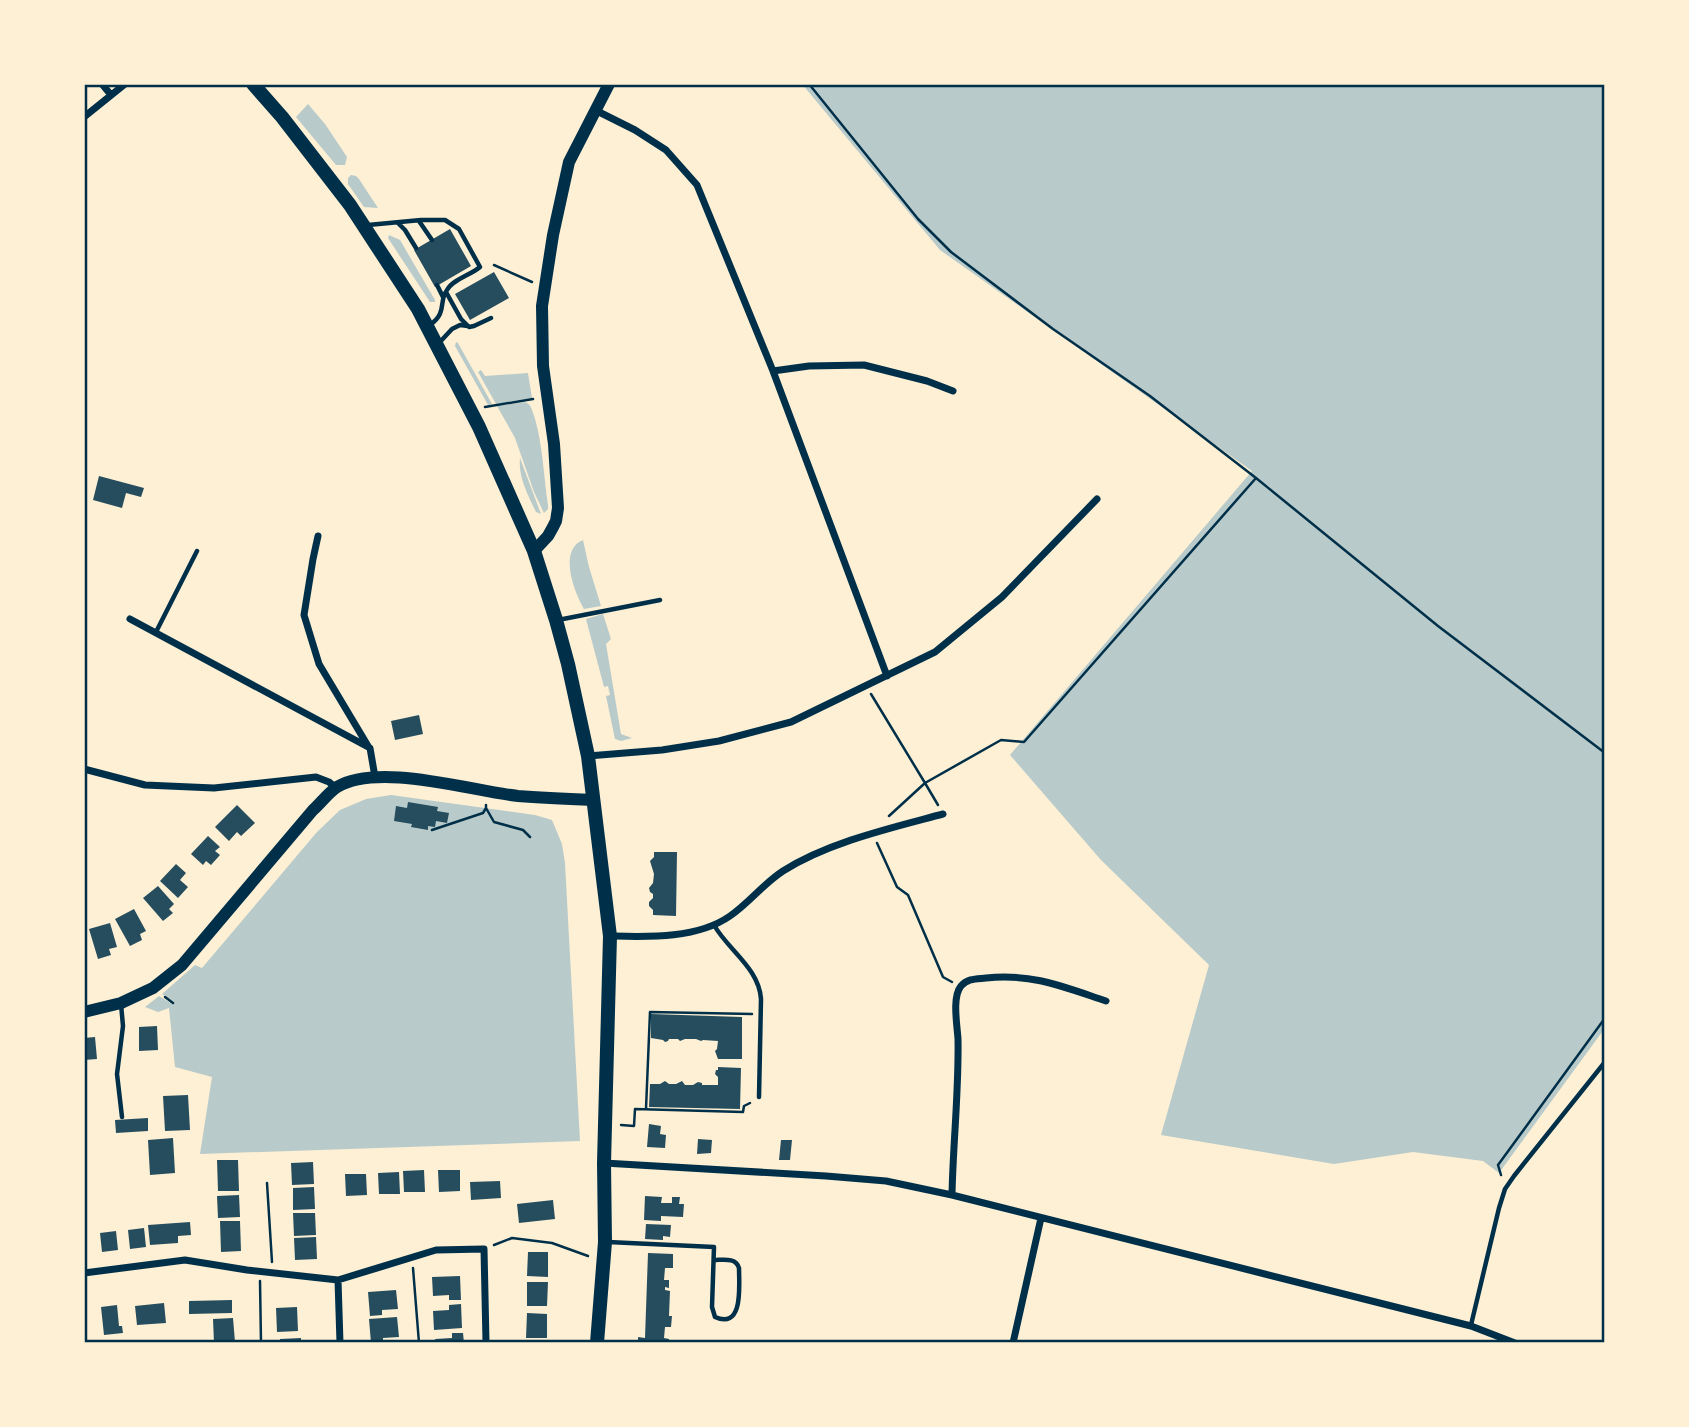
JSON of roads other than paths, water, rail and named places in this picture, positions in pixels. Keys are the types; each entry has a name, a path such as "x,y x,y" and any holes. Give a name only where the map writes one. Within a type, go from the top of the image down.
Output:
{"main road":[{"path":"253,84 350,205 418,309 470,410 534,551 556,620 588,756 610,936 604,1163 605,1242 597,1343"}],"street":[{"path":"102,84 111,95"},
{"path":"84,117 125,84"},
{"path":"534,551 553,527 558,508 554,444 542,366 542,306 553,235 569,162 608,84"},
{"path":"595,110 635,130 666,150 697,185 774,371 887,676"},
{"path":"774,371 809,366 864,365 928,381 953,391"},
{"path":"588,756 662,750 719,741 791,723 935,652 1002,597 1097,499"},
{"path":"318,536 304,615 319,664 370,748 375,777"},
{"path":"130,619 370,748"},
{"path":"84,769 145,785 214,788 316,777 330,782 336,788"},
{"path":"84,1012 121,1003 153,988 181,965 313,810 336,788 375,777 403,777 518,796 594,800"},
{"path":"610,936 671,936 714,924 729,917 782,872 817,854 872,833 943,814"},
{"path":"952,1195 958,1038 956,1004 960,987 970,980 1004,976 1042,980 1106,1001"},
{"path":"604,1163 886,1181 952,1195 1471,1326 1515,1343"},
{"path":"1013,1343 1041,1218"},
{"path":"84,1273 185,1260 338,1280 436,1250 484,1249 486,1342"},
{"path":"338,1280 341,1343"}],"lane":[{"path":"363,226 445,220 459,229 480,267 445,291 439,318 428,327"},
{"path":"418,221 432,240"},
{"path":"398,223 416,248"},
{"path":"453,277 456,283"},
{"path":"438,285 444,298"},
{"path":"445,291 460,319 469,327"},
{"path":"437,345 452,329 460,325 474,326 491,318"},
{"path":"156,633 197,551"},
{"path":"556,620 660,600"},
{"path":"714,924 759,984 759,1097"},
{"path":"121,1003 123,1026 117,1074 122,1116"},
{"path":"1471,1326 1505,1189 1605,1062"},
{"path":"605,1242 714,1247 712,1307 715,1317 722,1320 731,1318 737,1310 739,1268 734,1261 714,1260"}]}
